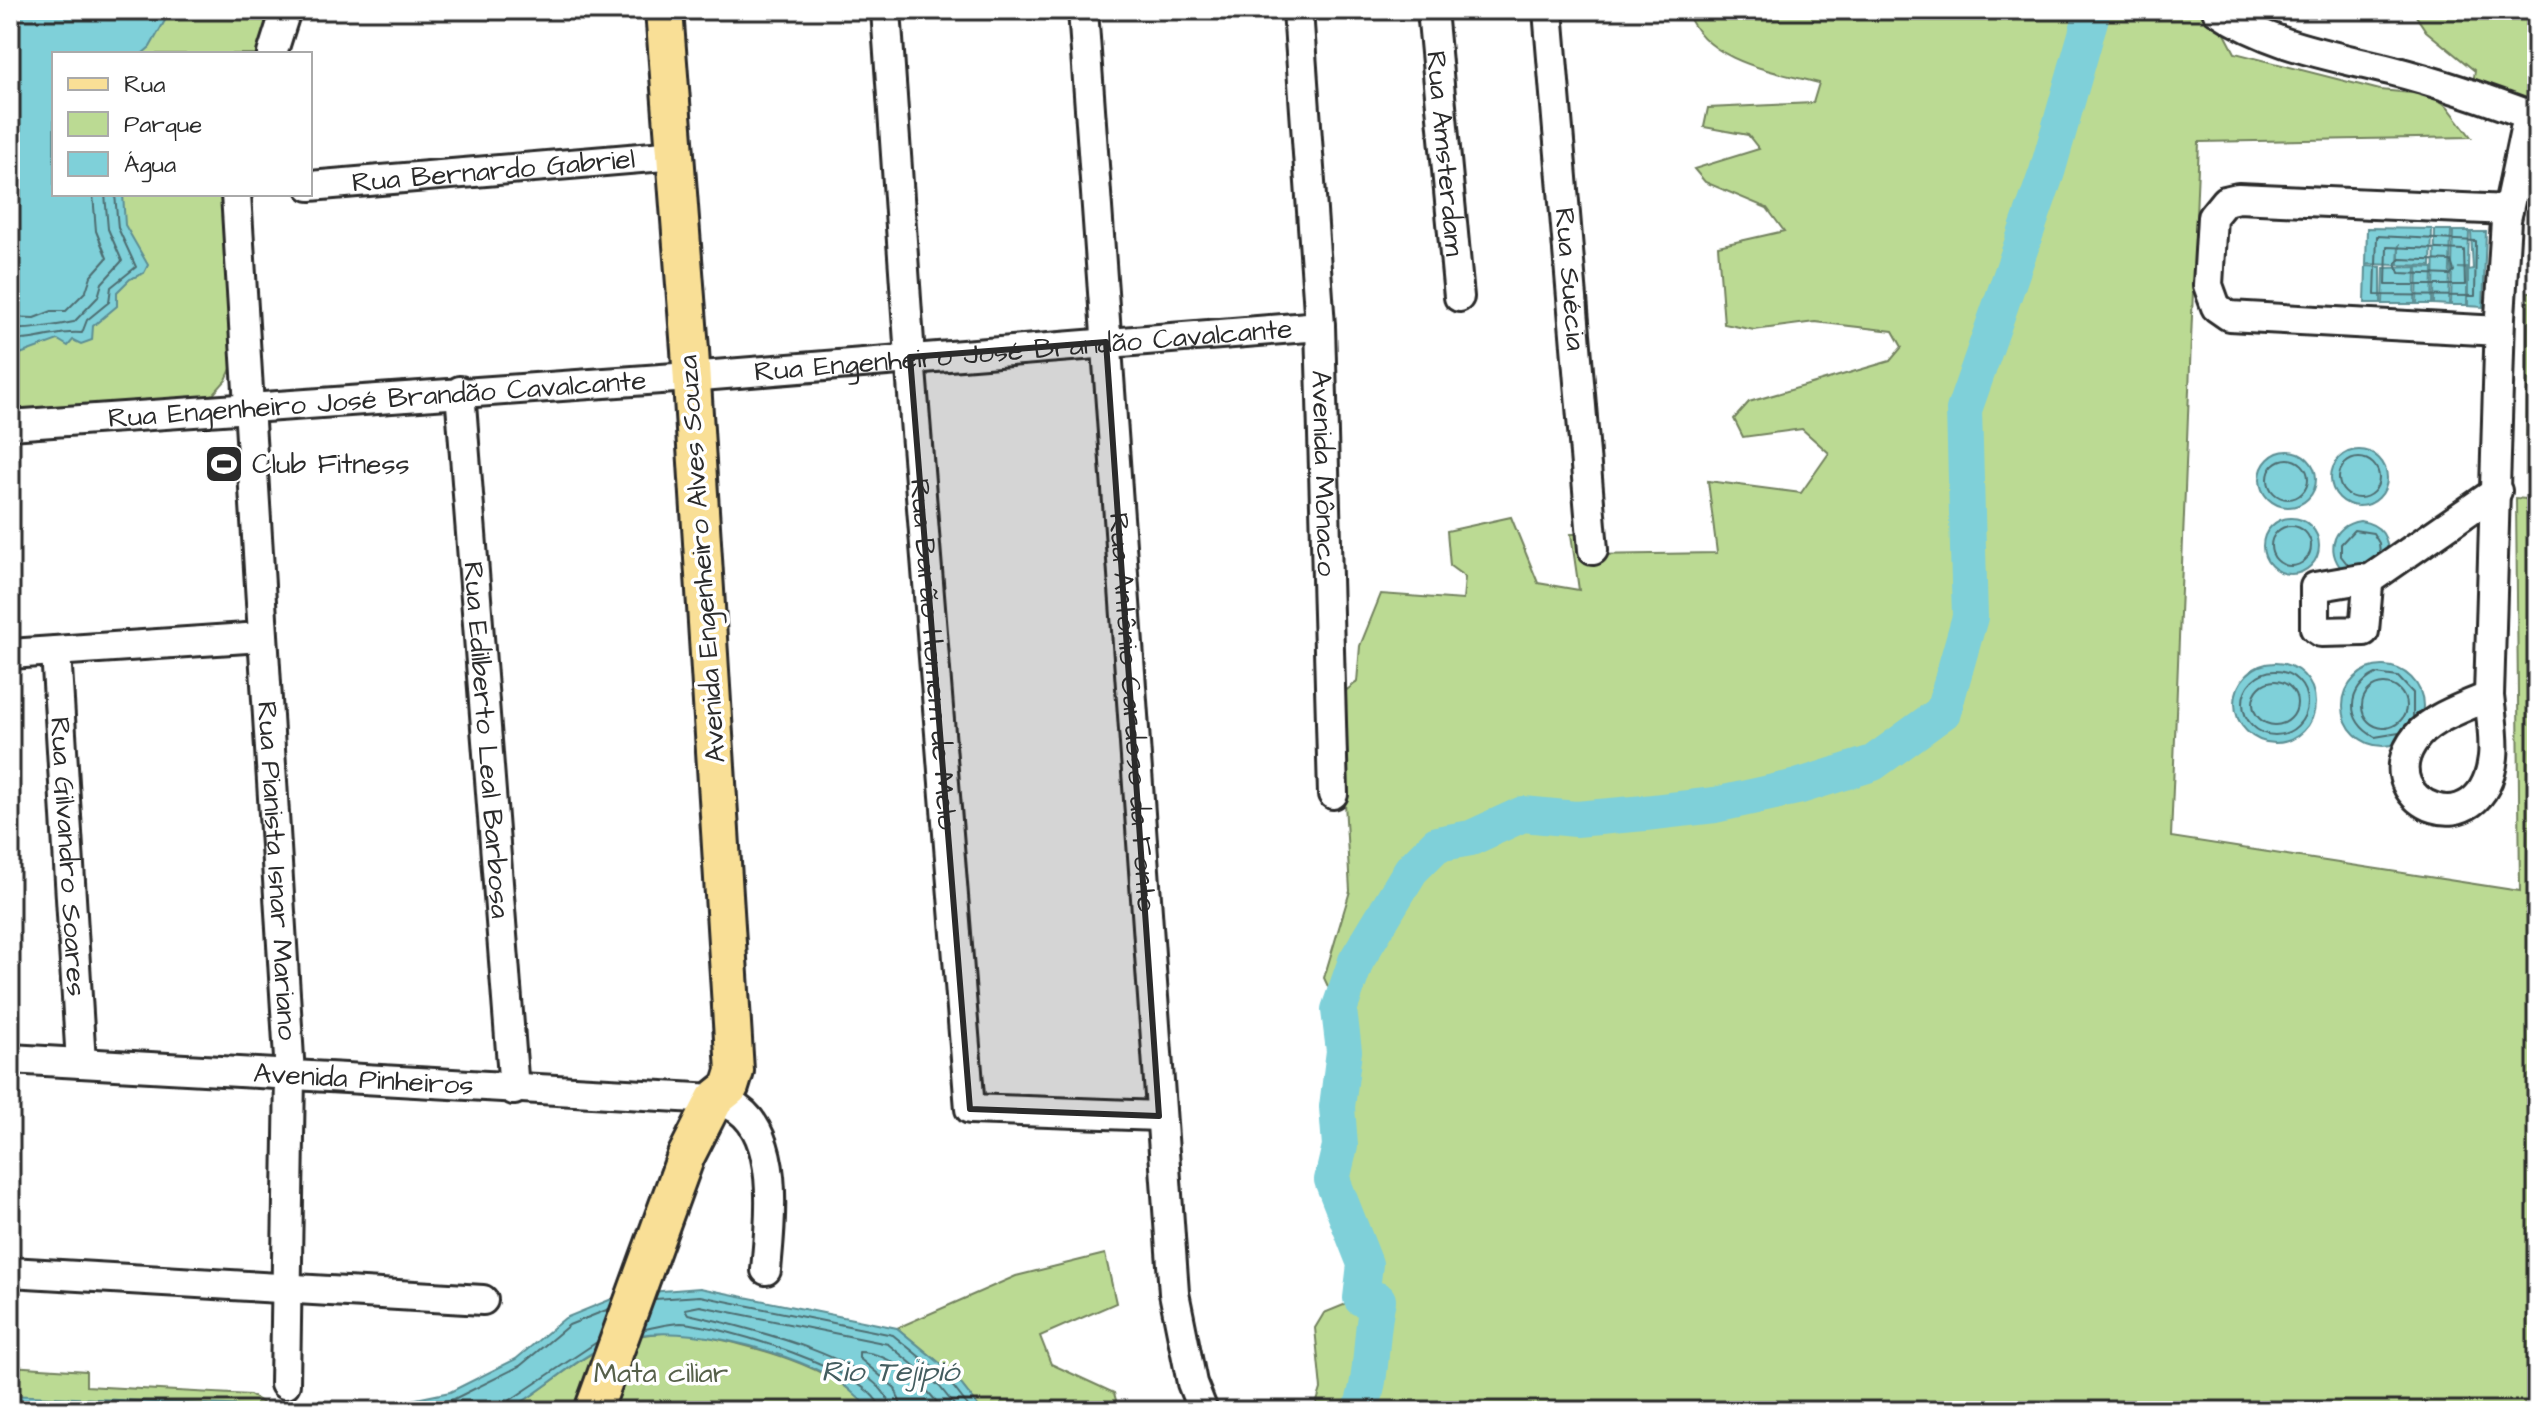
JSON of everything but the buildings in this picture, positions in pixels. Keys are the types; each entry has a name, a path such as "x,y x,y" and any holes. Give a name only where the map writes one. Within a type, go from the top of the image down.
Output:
{"main road":[{"name":"Avenida Engenheiro Alves Souza","path":"593,1411 686,1156 715,1099 730,1087 735,1071 664,10"}],"street":[{"path":"273,52 286,10"},
{"name":"Rua Barão Homem de Melo","path":"886,10 910,357 970,1109 1159,1116"},
{"name":"Rua Antônio Cardoso da Fonte","path":"1083,10 1159,1116 1174,1293 1192,1383 1203,1411"},
{"name":"Avenida Mônaco","path":"1298,10 1320,326 1333,794"},
{"name":"Rua Amsterdam","path":"1432,10 1459,297"},
{"name":"Rua Suécia","path":"1548,10 1593,550"},
{"path":"2217,10 2245,29 2285,44 2394,71 2533,116 2508,210 2499,331 2489,696"},
{"name":"Rua Bernardo Gabriel","path":"312,186 676,155"},
{"name":"Rua Pianista Isnar Mariano","path":"236,196 290,1075 289,1288 285,1384"},
{"path":"2499,331 2229,316 2216,307 2208,285 2212,217 2225,201 2238,198 2508,210"},
{"name":"Rua Engenheiro José Brandão Cavalcante","path":"10,425 689,377 1320,326"},
{"name":"Rua Edilberto Leal Barbosa","path":"460,391 514,1090"},
{"path":"2366,582 2497,491"},
{"path":"10,654 261,637"},
{"name":"Rua Gilvandro Soares","path":"56,651 81,1063"},
{"name":"Avenida Pinheiros","path":"10,1059 514,1090 715,1099"},
{"path":"715,1099 739,1109 761,1140 771,1191 766,1270"},
{"path":"10,1272 483,1300"}],"highlighted area":[{"path":"1106,342 1159,1116 970,1109 910,357"}],"green space":[{"path":"10,10 277,10 265,52 52,52 52,196 229,196 234,362 226,380 209,399 10,414"},
{"path":"1686,10 2250,10 2253,21 2225,34 2235,53 2380,90 2432,95 2448,107 2471,137 2199,142 2171,837 2520,891 2516,498 2537,500 2537,1411 1314,1411 1321,1389 1315,1328 1324,1313 1361,1298 1365,1264 1332,1180 1340,1146 1337,1107 1344,1051 1339,1010 1324,978 1350,891 1339,696 1357,682 1360,646 1381,594 1463,600 1465,577 1450,566 1447,531 1511,517 1538,583 1579,590 1571,534 1584,534 1588,555 1717,553 1708,481 1801,493 1829,453 1802,429 1743,437 1734,419 1749,402 1890,361 1902,347 1893,331 1815,322 1754,330 1724,324 1718,246 1784,231 1767,208 1705,182 1694,169 1759,149 1748,135 1704,127 1708,108 1813,103 1819,83 1742,62 1724,53 1695,28"},
{"path":"2412,10 2537,10 2537,103 2498,103 2472,89 2475,71 2426,31"},
{"path":"2528,292 2537,292 2537,485 2526,485"},
{"path":"1105,1254 1116,1303 1040,1336 1051,1364 1114,1393 1119,1411 982,1411 953,1374 897,1328 1016,1276"},
{"name":"Mata ciliar","path":"681,1331 759,1349 810,1367 856,1394 876,1411 737,1411 681,1406 669,1411 507,1411 584,1358 612,1343 637,1336"},
{"path":"10,1366 86,1371 86,1386 250,1395 264,1404 262,1411 10,1407"}],"water":[{"path":"10,10 175,12 167,17 144,52 52,52 52,196 123,196 125,225 148,265 144,273 130,279 117,292 117,306 93,326 92,340 81,344 73,340 68,346 58,340 20,354 10,344"},
{"path":"2367,228 2432,229 2431,266 2399,265 2399,244 2398,265 2366,264"},
{"path":"2435,230 2451,230 2449,305 2434,304"},
{"path":"2453,231 2469,231 2468,268 2458,268 2467,269 2467,305 2451,305"},
{"path":"2471,232 2486,232 2483,307 2468,306 2468,270 2473,269"},
{"path":"2366,266 2381,267 2381,303 2365,303"},
{"path":"2416,267 2415,304 2383,304 2384,268"},
{"path":"2418,267 2433,268 2432,304 2417,304"},
{"path":"2359,450 2379,458 2387,478 2379,498 2359,506 2339,498 2331,478 2339,458"},
{"path":"2288,451 2308,459 2316,479 2308,499 2288,507 2268,499 2260,479 2268,459"},
{"path":"2291,518 2311,526 2319,546 2311,566 2291,574 2271,566 2263,546 2271,526"},
{"path":"2360,521 2374,525 2383,533 2387,545 2386,559 2347,574 2335,558 2334,542 2342,528"},
{"path":"2275,663 2290,666 2303,675 2312,688 2315,703 2312,718 2303,731 2290,740 2275,743 2260,740 2247,731 2238,718 2235,703 2238,688 2247,675 2260,666"},
{"path":"2383,666 2398,669 2411,678 2420,691 2423,706 2420,721 2411,734 2398,743 2383,746 2368,743 2355,734 2346,721 2343,706 2346,691 2355,678 2368,669"},
{"name":"Rio Tejipió","path":"700,1288 897,1328 953,1374 982,1411 915,1414 879,1411 868,1406 835,1379 786,1357 726,1340 665,1333 637,1335 613,1342 585,1357 507,1411 358,1411 450,1392 516,1359 565,1318 624,1294"},
{"path":"10,1395 358,1411 10,1411"}],"waterway":[{"path":"1360,1411 1367,1384 1378,1300 1361,1298 1365,1264 1332,1180 1340,1146 1337,1107 1344,1051 1339,1010 1356,961 1411,870 1437,844 1471,838 1523,814 1576,819 1645,813 1715,805 1797,787 1873,763 1943,712 1970,617 1964,410 2047,172 2093,10"}],"place":[{"name":"Club Fitness","path":"224,464"}]}
